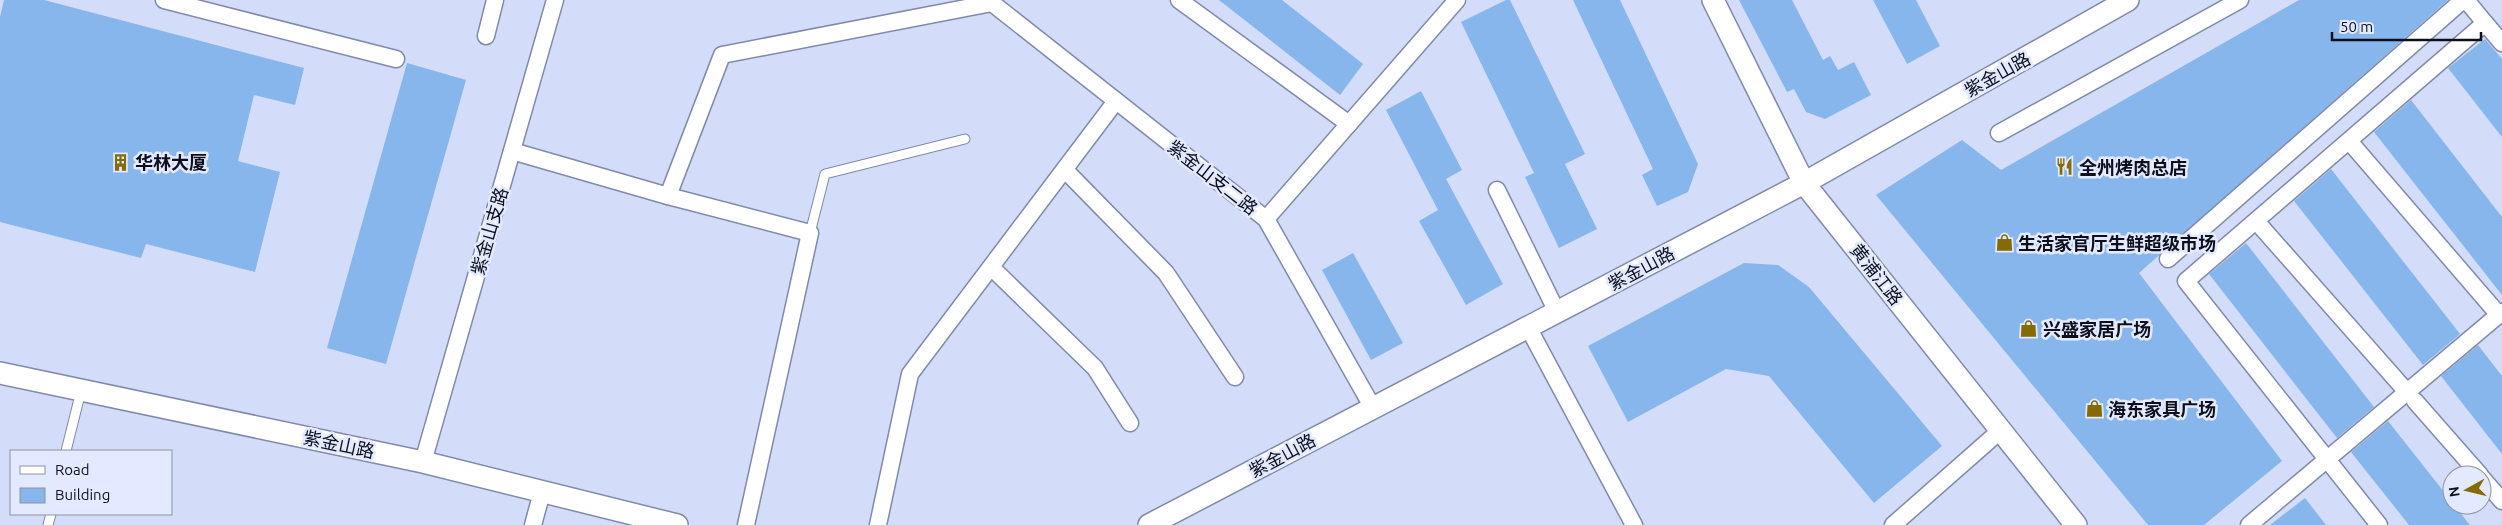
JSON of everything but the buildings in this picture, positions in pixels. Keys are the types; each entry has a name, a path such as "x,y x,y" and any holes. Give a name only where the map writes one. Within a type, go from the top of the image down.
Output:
{"street":[{"path":"164,0 396,59"},
{"path":"486,36 495,0"},
{"name":"紫金山支路","path":"423,462 555,0"},
{"path":"1179,0 1349,124"},
{"path":"1266,219 1457,0"},
{"name":"黄浦江路","path":"1713,0 1804,183 2076,525"},
{"name":"紫金山路","path":"1149,525 1804,183 2128,0"},
{"path":"2168,259 2465,0 2502,43"},
{"path":"668,196 722,55 992,2"},
{"name":"紫金山支二路","path":"992,2 1266,219 1373,408"},
{"path":"2000,133 2233,2"},
{"path":"2379,525 2186,281 2485,23"},
{"path":"878,525 910,374 1116,101"},
{"path":"2249,525 2411,396 2500,313 2349,141"},
{"path":"512,151 668,196 810,233 746,525"},
{"path":"1065,170 1166,273 1235,377"},
{"path":"1497,190 1557,312"},
{"path":"2256,221 2471,465"},
{"path":"991,267 1095,368 1130,423"},
{"path":"1528,328 1634,525"},
{"name":"紫金山路","path":"0,373 423,462 677,525"},
{"path":"1904,522 2000,430"},
{"path":"2492,489 2502,501"},
{"path":"533,525 542,492"}],"lane":[{"path":"810,233 825,174 965,139"},
{"path":"66,450 81,390"}],"place":[{"name":"华林大厦","path":"121,162"},
{"name":"全州烤肉总店","path":"2065,167"},
{"name":"生活家官厅生鲜超级市场","path":"2004,243"},
{"name":"兴盛家居广场","path":"2029,329"},
{"name":"海东家具广场","path":"2094,409"}]}
